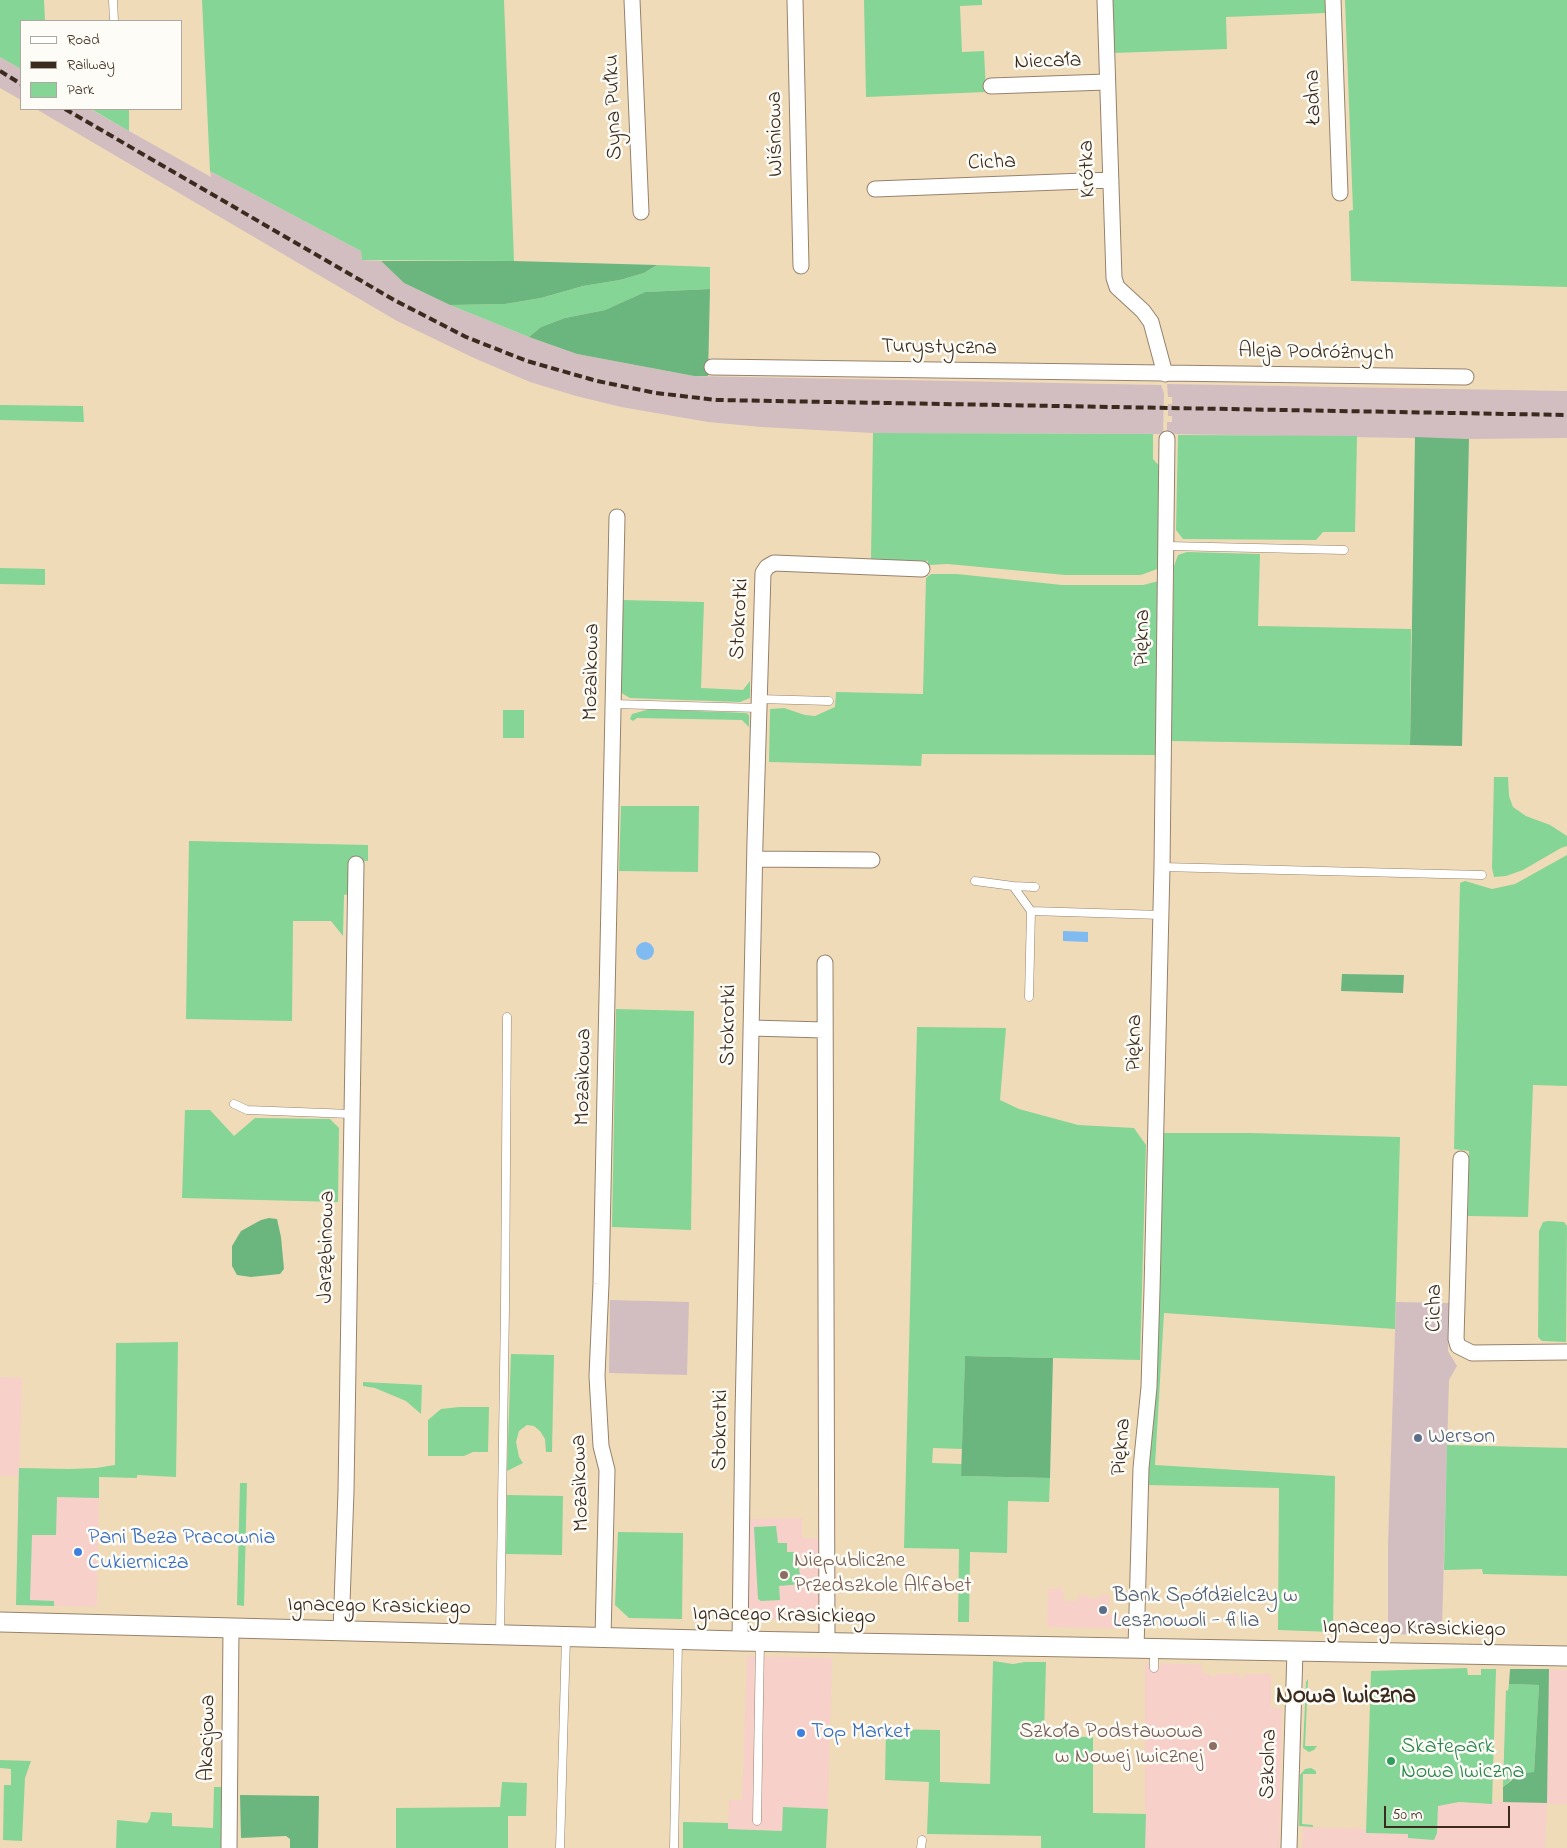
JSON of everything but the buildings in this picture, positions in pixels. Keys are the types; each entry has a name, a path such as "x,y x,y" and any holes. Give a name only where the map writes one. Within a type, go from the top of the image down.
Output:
{"street":[{"name":"Syna Pułku","path":"632,0 641,212"},
{"name":"Wiśniowa","path":"795,0 801,266"},
{"name":"Krótka","path":"1105,0 1106,82 1114,278 1117,287 1151,322 1165,374"},
{"name":"Ładna","path":"1333,0 1340,193"},
{"name":"Niecała","path":"990,86 1106,82"},
{"name":"Cicha","path":"875,190 1111,180"},
{"name":"Turystyczna","path":"712,367 1165,374"},
{"name":"Aleja Podróżnych","path":"1165,374 1466,377"},
{"name":"Piękna","path":"1145,1648 1141,1468 1149,1387 1152,1290 1162,867 1167,439"},
{"name":"Mozaikowa","path":"603,1637 607,1470 601,1446 597,1376 602,1274 617,517"},
{"name":"Stokrotki","path":"740,1641 751,1028 763,573 767,567 774,563 922,569"},
{"path":"756,859 872,860"},
{"name":"Jarzębinowa","path":"341,1631 346,1491 356,864"},
{"path":"825,964 827,1642"},
{"path":"751,1028 824,1030"},
{"name":"Cicha","path":"1461,1159 1456,1339 1458,1346 1472,1353 1567,1352"},
{"name":"Ignacego Krasickiego","path":"0,1622 740,1641 1567,1656"},
{"name":"Akacjowa","path":"229,1848 231,1628"},
{"name":"Szkolna","path":"1289,1848 1295,1651"}],"lane":[{"path":"113,0 114,20"},
{"path":"1167,546 1344,550"},
{"path":"613,704 759,704 829,701"},
{"path":"1162,867 1482,875"},
{"path":"975,881 1013,886 1035,886"},
{"path":"1013,886 1031,911 1028,997"},
{"path":"1031,911 1161,915"},
{"path":"500,1635 508,1017"},
{"path":"234,1104 247,1110 351,1114"},
{"path":"560,1848 566,1636"},
{"path":"674,1848 678,1639"},
{"path":"757,1821 760,1641"},
{"path":"1145,1648 1154,1668"}],"shaded area":[{"path":"0,57 20,68 20,99 0,88"},
{"path":"38,110 92,110 211,177 210,171 361,251 362,260 381,261 404,283 450,305 577,354 694,376 1161,385 1164,393 1163,434 873,433 708,422 621,407 530,382 474,358 397,321"},
{"path":"1167,384 1567,391 1567,438 1469,439 1167,434 1167,422 1172,422 1172,416 1168,416 1168,404 1172,404 1172,397 1168,397"},
{"path":"610,1300 689,1302 687,1375 609,1373"},
{"path":"1396,1302 1450,1303 1448,1351 1457,1366 1449,1380 1442,1627 1431,1627 1430,1635 1388,1634 1388,1544"},
{"path":"0,1377 22,1378 19,1476 99,1477 97,1607 16,1605 18,1476 0,1476"},
{"name":"Niepubliczne Przedszkole Alfabet","path":"802,1518 802,1538 820,1538 821,1619 747,1620 748,1519"},
{"path":"1063,1588 1064,1601 1078,1601 1079,1595 1088,1595 1088,1598 1100,1598 1100,1595 1109,1595 1109,1615 1129,1616 1129,1629 1047,1627 1048,1589"},
{"path":"747,1656 832,1658 828,1809 784,1807 783,1831 728,1829 729,1800 742,1800"},
{"name":"Szkoła Podstawowa w Nowej Iwicznej","path":"1145,1663 1149,1663 1149,1668 1160,1668 1161,1663 1202,1665 1202,1673 1215,1677 1216,1674 1239,1674 1239,1677 1244,1678 1244,1674 1271,1674 1271,1708 1282,1708 1279,1848 1145,1848"},
{"path":"1549,1669 1567,1670 1567,1804 1547,1804 1545,1848 1302,1848 1303,1827 1366,1829 1366,1833 1408,1834 1408,1838 1435,1837 1437,1833 1438,1806 1447,1803 1492,1804 1492,1801 1546,1803"}],"green space":[{"path":"0,0 44,0 45,20 20,20 20,68 0,57"},
{"path":"202,0 504,0 514,261 362,260 361,251 210,171"},
{"path":"864,0 982,0 982,5 960,6 962,52 984,51 986,92 866,97"},
{"path":"1113,0 1325,0 1326,13 1226,17 1227,49 1113,53"},
{"path":"1345,0 1567,0 1567,287 1351,281 1349,211 1353,210"},
{"path":"93,110 129,110 129,131"},
{"path":"381,261 514,261 657,265 644,273 620,280 583,286 541,298 505,304 450,305 404,283"},
{"path":"657,265 710,267 710,289 645,292 605,310 565,318 541,327 529,337 450,305 505,304 541,298 583,286 620,280 644,273"},
{"path":"710,289 708,376 694,376 577,354 529,337 541,327 565,318 605,310 645,292"},
{"path":"0,405 83,406 84,422 0,420"},
{"path":"873,433 1153,434 1153,459 1162,469 1160,568 1141,575 1065,575 948,564 928,565 928,561 871,560"},
{"path":"1178,435 1357,436 1355,532 1323,532 1316,540 1183,539 1176,530"},
{"path":"1415,437 1469,439 1462,746 1410,745"},
{"path":"1187,552 1260,554 1258,626 1411,629 1410,745 1171,741 1174,566 1178,555"},
{"path":"0,568 45,569 45,585 0,584"},
{"path":"931,574 957,574 1062,585 1143,585 1159,581 1156,755 922,754 921,766 769,762 770,709 784,708 805,715 815,716 835,707 836,692 923,694 926,578"},
{"path":"622,600 704,602 701,688 743,690 750,681 750,698 740,702 630,698 618,691"},
{"path":"650,709 746,713 749,715 749,727 742,720 637,718 633,721 630,719 632,714"},
{"path":"503,710 524,710 524,738 503,738"},
{"path":"1494,777 1508,777 1509,796 1513,807 1526,816 1550,825 1567,836 1567,846 1523,870 1506,876 1494,877 1492,868"},
{"path":"621,806 699,806 698,872 619,871"},
{"path":"189,841 368,845 368,861 350,860 349,894 344,895 343,936 331,921 293,921 292,1021 186,1019"},
{"path":"1567,855 1567,1086 1533,1085 1528,1217 1468,1216 1469,1151 1454,1149 1460,883 1465,881 1492,889 1515,884"},
{"path":"1342,974 1404,975 1403,993 1341,991"},
{"path":"616,1009 694,1011 691,1230 612,1227"},
{"path":"917,1027 1006,1028 1000,1100 1019,1109 1078,1125 1134,1128 1146,1145 1140,1360 965,1356 962,1449 933,1448 932,1463 962,1464 961,1476 1050,1478 1049,1502 1008,1501 1007,1553 970,1552 969,1622 958,1622 959,1549 904,1548"},
{"path":"185,1110 210,1110 234,1136 255,1118 330,1119 339,1128 338,1202 182,1198"},
{"path":"1162,1133 1400,1137 1395,1329 1164,1313 1155,1465 1335,1476 1333,1632 1278,1630 1279,1488 1147,1485"},
{"path":"277,1219 284,1269 280,1274 251,1277 237,1275 232,1266 232,1246 241,1231 261,1220"},
{"path":"1543,1222 1564,1222 1567,1226 1566,1342 1542,1341 1538,1337 1539,1231"},
{"path":"178,1342 176,1477 137,1475 137,1478 99,1477 99,1498 57,1497 56,1535 32,1535 30,1600 54,1601 54,1606 16,1605 19,1468 69,1469 115,1465 116,1343"},
{"path":"511,1354 554,1355 552,1452 546,1452 545,1439 540,1431 534,1426 527,1425 519,1431 516,1442 519,1457 523,1463 507,1471"},
{"path":"965,1356 1053,1358 1050,1478 961,1476"},
{"path":"363,1382 422,1385 421,1414 406,1401 375,1388 363,1386"},
{"path":"489,1407 488,1452 473,1452 464,1456 428,1456 428,1420 441,1409"},
{"path":"1447,1445 1567,1448 1567,1576 1483,1574 1482,1569 1444,1570"},
{"path":"240,1483 247,1483 244,1606 237,1605"},
{"path":"507,1495 563,1496 562,1555 506,1554"},
{"path":"776,1526 778,1543 787,1543 787,1552 797,1552 801,1584 779,1586 780,1600 761,1601 758,1599 754,1527"},
{"path":"618,1532 683,1533 682,1619 629,1618 615,1605"},
{"path":"993,1661 1013,1664 1046,1662 1044,1736 1093,1737 1093,1813 1146,1814 1145,1848 1041,1848 1041,1836 927,1834 929,1782 885,1780 886,1729 940,1730 940,1782 990,1784"},
{"path":"1467,1668 1468,1675 1481,1675 1481,1669 1496,1669 1492,1804 1459,1802 1438,1806 1437,1833 1434,1840 1408,1838 1408,1834 1366,1833 1371,1671"},
{"path":"1510,1669 1549,1669 1547,1803 1503,1802 1503,1787 1512,1780 1515,1773 1534,1772 1539,1685 1509,1684"},
{"path":"1308,1679 1305,1746 1317,1746 1309,1752 1303,1748 1306,1682"},
{"path":"1509,1684 1539,1685 1534,1772 1520,1772 1503,1787 1506,1690 1508,1691"},
{"path":"0,1760 31,1761 25,1778 22,1841 3,1840 4,1785 11,1785 11,1769 0,1768"},
{"path":"1311,1768 1316,1771 1316,1774 1303,1774 1302,1824 1313,1825 1313,1827 1299,1826 1300,1775 1305,1769"},
{"path":"502,1782 527,1783 526,1816 508,1816 508,1848 396,1848 396,1808 500,1807"},
{"path":"214,1787 224,1787 223,1848 116,1848 117,1820 147,1823 151,1812 172,1813 172,1826 213,1828"},
{"path":"240,1795 319,1796 318,1848 290,1848 290,1839 286,1836 241,1838"},
{"path":"783,1807 828,1809 826,1848 683,1848 683,1822 728,1823 728,1829 782,1831"}],"water":[{"path":"1063,931 1088,932 1088,942 1063,941"},
{"path":"645,942 653,947 654,951 649,959 645,960 637,955 636,951 641,943"}],"railway":[{"path":"0,71 20,83"},
{"path":"67,110 396,301 466,337 527,361 597,381 656,393 717,400 1567,415"}],"place":[{"name":"Werson","path":"1418,1438"},
{"name":"Pani Beza Pracownia Cukiernicza","path":"78,1552"},
{"name":"Niepubliczne Przedszkole Alfabet","path":"784,1575"},
{"name":"Bank Spółdzielczy w Lesznowoli - filia","path":"1103,1610"},
{"name":"Top Market","path":"801,1733"},
{"name":"Szkoła Podstawowa w Nowej Iwicznej","path":"1213,1746"},
{"name":"Skatepark Nowa Iwiczna","path":"1391,1761"}],"district":[{"name":"Nowa Iwiczna","path":"1346,1698"}]}
